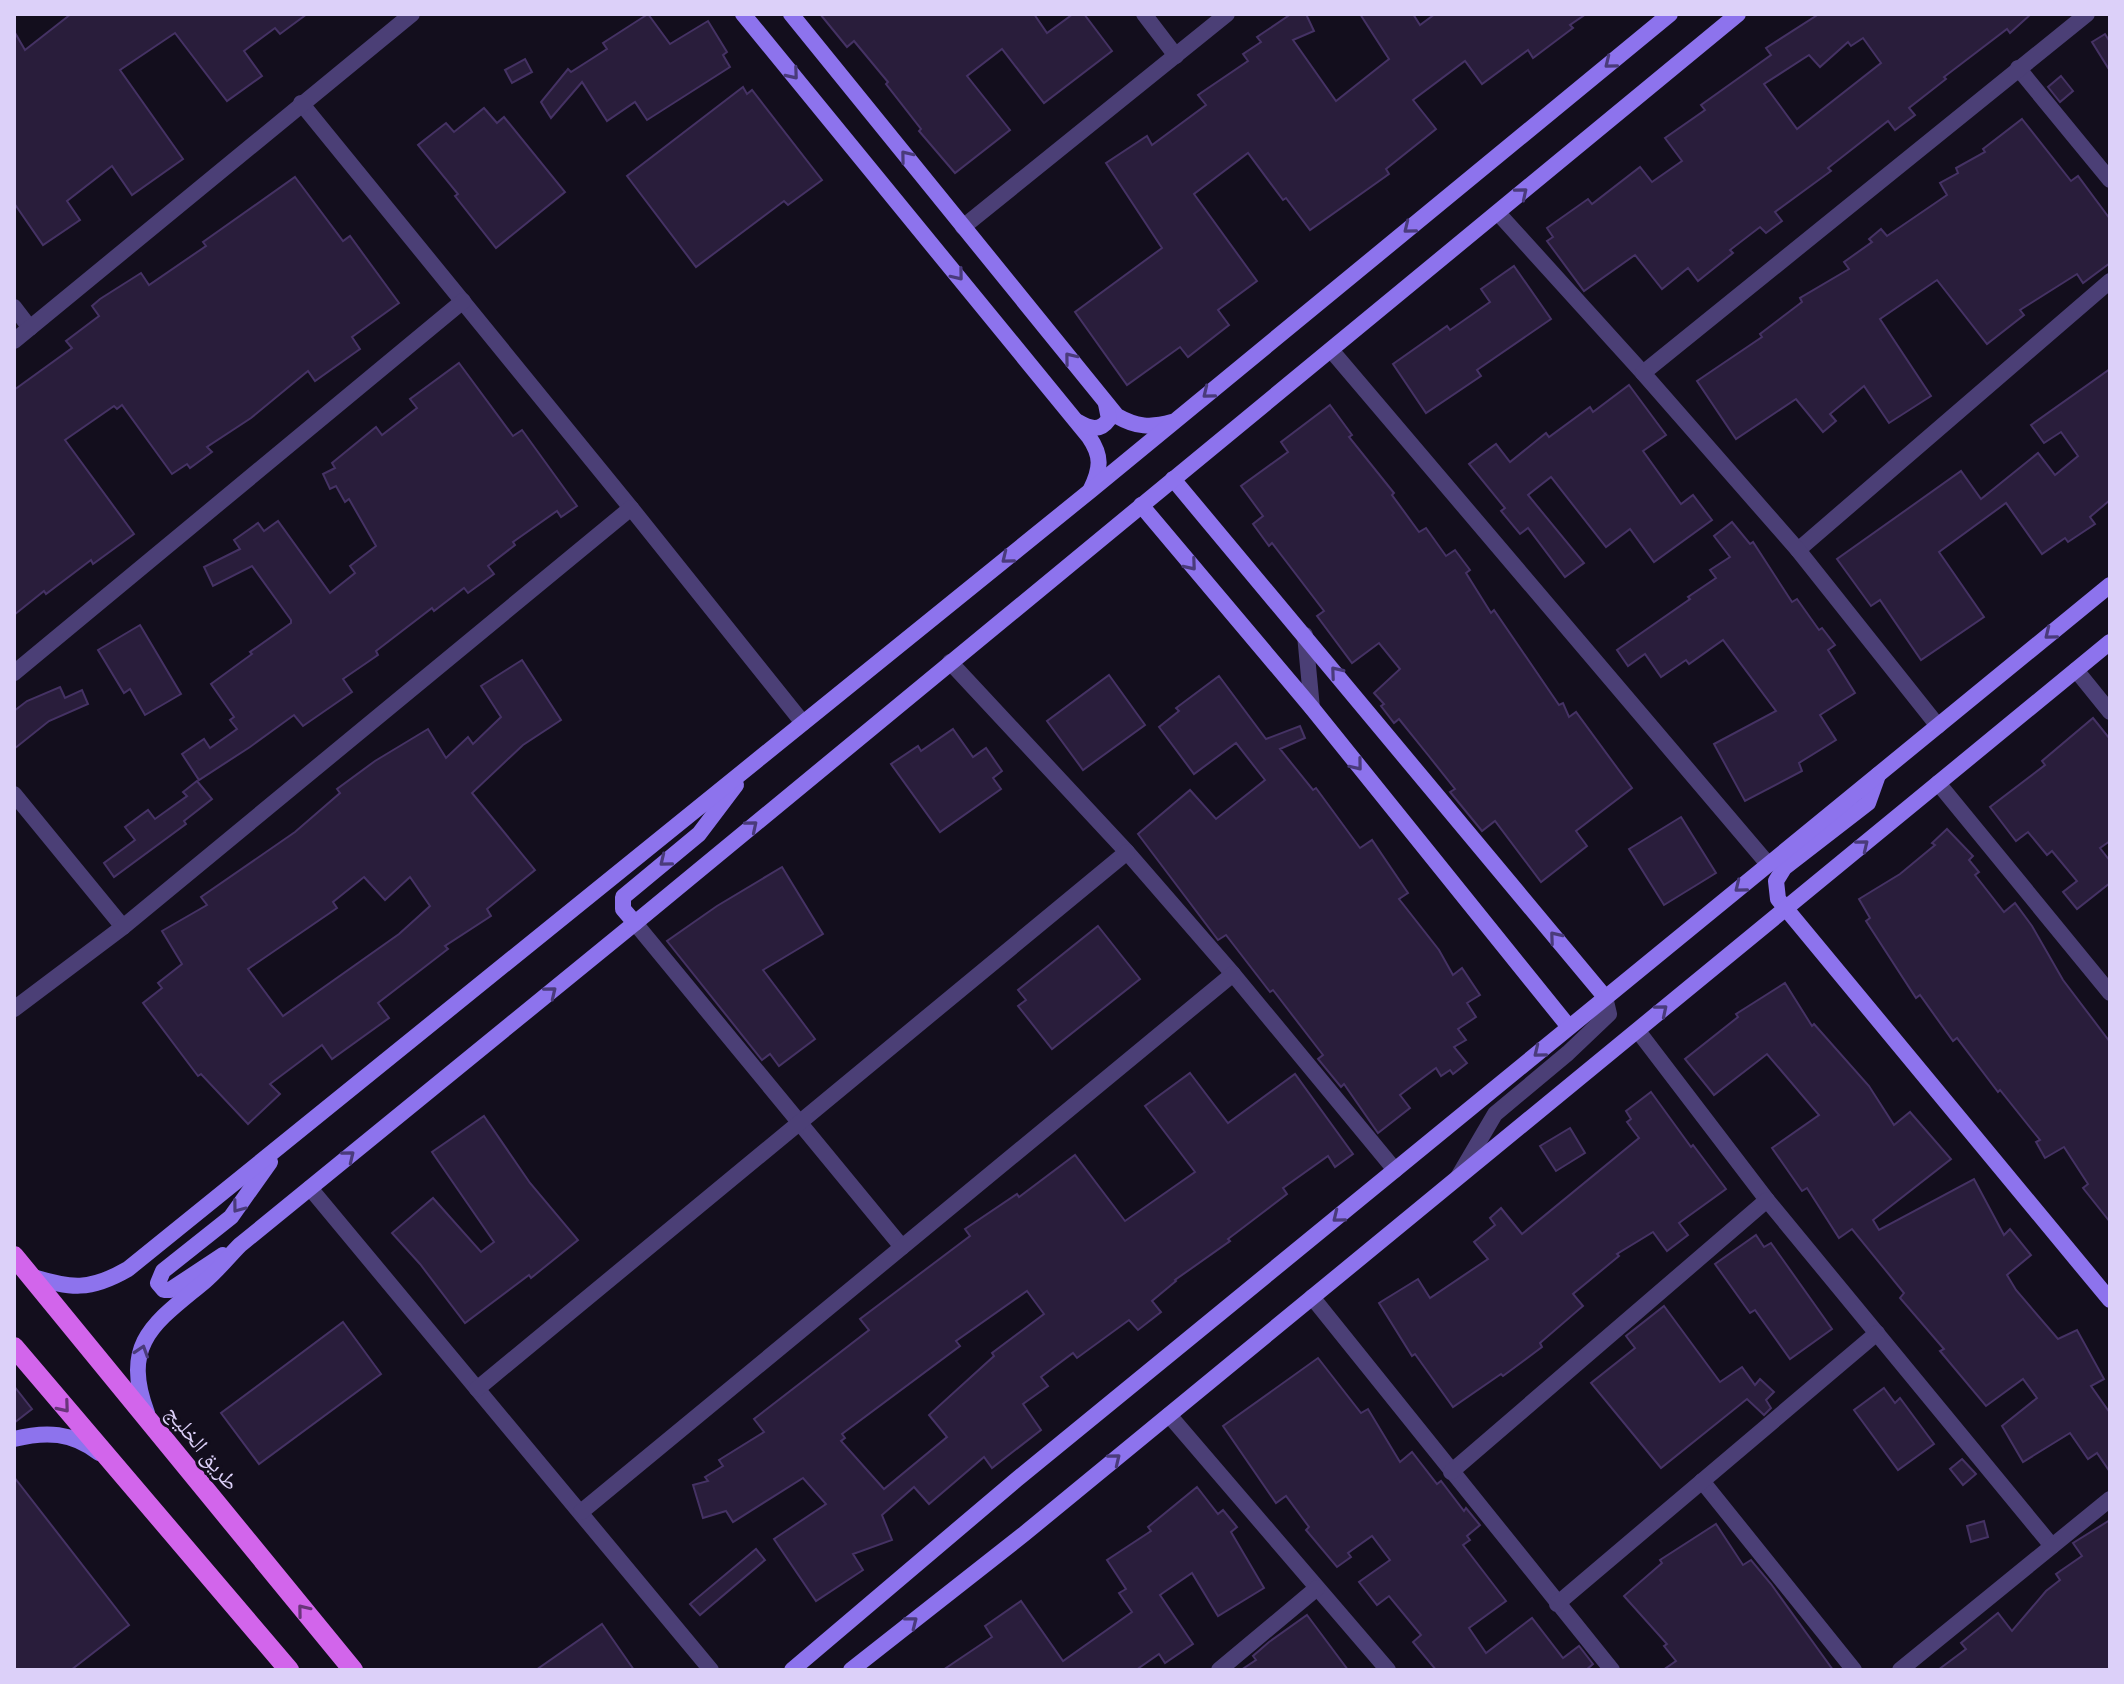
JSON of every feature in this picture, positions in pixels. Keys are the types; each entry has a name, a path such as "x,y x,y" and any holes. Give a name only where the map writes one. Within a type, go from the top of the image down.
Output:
{"main road":[{"name":"طريق الخليج","path":"14,1256 353,1670"},
{"path":"14,1347 289,1670"}],"street":[{"path":"14,341 412,14"},
{"path":"743,14 1096,447 1100,459 1099,472 1090,491"},
{"path":"791,14 1117,416 1145,427 1174,422"},
{"path":"1144,14 1176,56"},
{"path":"963,227 1227,14"},
{"path":"30,1276 61,1286 83,1287 107,1282 128,1269 1090,491 1670,14"},
{"path":"1643,373 2087,14"},
{"path":"152,1426 136,1376 139,1353 150,1330 164,1314 209,1278 240,1245 1733,17"},
{"path":"2018,68 2110,180"},
{"path":"301,103 803,723"},
{"path":"1498,213 1798,550 1938,726"},
{"path":"1798,550 2110,281"},
{"path":"14,673 463,301"},
{"path":"14,307 30,328"},
{"path":"1331,350 1768,864"},
{"path":"1076,421 1095,429 1104,427 1109,419 1104,400"},
{"path":"1173,479 1605,997 1609,1014 1495,1114 1457,1178"},
{"path":"1141,505 1312,708 1569,1027"},
{"path":"14,1009 123,927 631,508"},
{"path":"792,1670 1016,1480 2110,585"},
{"path":"1305,635 1312,708"},
{"path":"851,1670 1024,1534 2110,642"},
{"path":"950,662 1127,852 1233,974 1395,1170"},
{"path":"2076,670 2110,712"},
{"path":"754,762 699,834 623,897 623,909 902,1247"},
{"path":"1878,774 1868,803 1784,868 1776,881 1778,899 2110,1300"},
{"path":"1938,783 2110,993"},
{"path":"14,794 123,927"},
{"path":"477,1389 1127,852"},
{"path":"581,1512 1233,974"},
{"path":"1638,1031 1767,1200 2052,1546"},
{"path":"240,1245 170,1290 164,1290 158,1283 163,1271 231,1217 283,1144"},
{"path":"310,1188 711,1670"},
{"path":"1451,1472 1767,1200"},
{"path":"1312,1297 1612,1670"},
{"path":"1557,1604 1877,1333"},
{"path":"1169,1415 1388,1670"},
{"path":"14,1439 36,1434 70,1436 88,1444 108,1460"},
{"path":"1702,1481 1854,1670"},
{"path":"1900,1670 2110,1499"},
{"path":"1219,1670 1317,1588"}],"building":[{"path":"71,14 307,14 280,34 275,28 244,51 262,76 227,101 175,33 120,70 183,159 132,195 112,166 67,201 80,220 43,245 14,203 14,31 25,50"},
{"path":"648,14 670,44 708,21 727,52 723,55 730,67 647,120 635,102 607,121 582,82 551,118 541,102 568,69 571,72 607,49 603,43"},
{"path":"820,14 1034,14 1047,33 1073,14 1084,14 1112,51 1044,103 1002,49 967,76 1010,130 955,173 919,131 921,129 886,84 888,82 854,41 847,47"},
{"path":"1291,14 1306,14 1314,31 1293,40 1336,101 1389,59 1360,14 1413,14 1420,25 1435,14 1586,14 1570,25 1573,28 1533,58 1528,50 1482,84 1465,61 1413,100 1436,129 1386,169 1389,174 1310,230 1248,153 1194,194 1257,281 1218,310 1229,325 1188,357 1180,347 1127,385 1075,312 1162,248 1106,163 1147,136 1152,145 1206,105 1198,95 1248,61 1243,54 1261,42 1257,37"},
{"path":"1819,14 2031,14 2010,33 2007,29 1944,77 1946,79 1909,108 1915,115 1895,130 1888,121 1828,168 1831,171 1775,212 1782,221 1766,233 1760,227 1698,281 1688,268 1662,289 1635,255 1584,291 1547,241 1553,237 1547,228 1588,199 1592,204 1640,167 1652,182 1682,161 1665,138 1705,110 1701,105 1771,55 1766,48","holes":["1863,38 1881,63 1797,129 1764,84 1809,55 1820,67 1848,42 1851,46"]},
{"path":"2105,34 2110,42 2110,71 2092,42"},
{"path":"525,59 532,72 512,83 505,70"},
{"path":"2061,76 2073,91 2060,102 2048,87"},
{"path":"743,87 747,94 752,90 822,180 788,205 784,201 696,267 627,176"},
{"path":"484,108 497,123 504,117 565,192 496,248 418,145 446,123 454,132"},
{"path":"2022,119 2071,181 2078,176 2110,219 2110,263 2083,283 2077,274 2020,310 2024,315 1987,344 1937,280 1880,319 1931,396 1889,423 1864,386 1830,414 1836,421 1823,432 1796,399 1736,439 1697,381 1762,337 1760,334 1802,302 1800,298 1849,269 1844,262 1872,242 1869,239 1881,229 1887,236 1947,195 1940,183 1958,173 1956,168 1985,152 1983,149"},
{"path":"295,177 343,241 350,236 399,303 352,337 360,349 315,381 308,371 251,418 207,447 212,452 190,468 187,464 172,474 122,405 117,409 114,406 65,440 134,534 93,564 91,560 46,594 44,591 14,615 14,390 72,348 66,341 99,316 92,306 100,299 141,273 149,285 206,246 203,242"},
{"path":"1514,266 1551,319 1477,370 1481,376 1426,413 1393,364 1447,326 1450,330 1490,302 1481,289"},
{"path":"459,363 513,436 522,430 577,506 561,517 557,511 513,542 515,545 488,566 494,574 468,593 464,588 434,611 432,608 376,651 378,655 343,679 352,692 303,726 294,715 199,780 182,754 204,739 210,748 237,729 230,720 234,717 211,684 291,623 252,566 213,586 204,567 240,549 234,540 258,523 264,531 278,521 330,593 355,573 350,566 376,546 349,499 345,502 336,486 330,489 323,474 335,468 332,463 376,427 382,435 417,408 410,399"},
{"path":"2110,369 2110,500 2090,517 2095,524 2068,542 2065,538 2042,554 2006,503 1939,552 1984,617 1921,660 1880,600 1871,606 1837,559 1961,471 1981,499 2038,453 2055,475 2078,456 2061,432 2044,443 2031,425"},
{"path":"1629,385 1666,435 1643,451 1681,504 1693,495 1712,520 1654,562 1630,529 1606,547 1551,477 1528,495 1584,563 1565,577 1528,528 1520,534 1501,511 1505,508 1469,464 1496,444 1510,462 1546,433 1549,437 1590,407 1593,412"},
{"path":"1330,405 1352,435 1349,437 1394,493 1392,495 1419,532 1426,528 1446,556 1455,550 1470,570 1466,573 1491,613 1494,610 1559,705 1563,703 1569,717 1576,712 1632,788 1576,831 1587,846 1541,882 1495,821 1482,831 1450,792 1455,789 1399,719 1394,723 1381,706 1384,704 1374,693 1400,669 1379,643 1352,663 1317,616 1324,611 1272,543 1269,546 1253,524 1263,516 1241,486 1288,452 1281,442"},
{"path":"1732,522 1750,544 1753,542 1792,602 1797,599 1819,630 1822,628 1835,645 1828,650 1855,693 1820,715 1836,740 1799,763 1802,771 1745,801 1714,744 1776,711 1723,640 1689,664 1686,660 1661,677 1645,654 1628,666 1617,650 1716,578 1710,570 1730,557 1714,536"},
{"path":"140,625 181,694 145,715 130,689 124,693 98,650"},
{"path":"522,660 561,720 523,745 472,793 535,870 487,909 491,916 445,946 448,949 378,1003 389,1018 332,1059 322,1045 270,1084 280,1094 248,1124 201,1074 198,1076 143,1003 162,988 158,983 182,964 162,931 207,905 201,897 295,832 340,793 337,789 375,761 428,729 446,758 468,737 473,744 501,717 481,686","holes":["364,877 385,900 410,877 430,906 399,934 283,1016 248,969 337,908 333,902"]},
{"path":"1109,675 1145,725 1083,770 1047,721"},
{"path":"1219,676 1266,739 1300,726 1305,738 1280,749 1313,790 1316,788 1360,848 1372,840 1408,893 1399,899 1439,950 1453,975 1462,968 1480,995 1467,1003 1476,1017 1458,1029 1466,1040 1454,1047 1467,1063 1453,1074 1450,1070 1441,1076 1436,1068 1400,1095 1410,1108 1378,1133 1344,1084 1341,1087 1318,1059 1323,1055 1273,990 1270,992 1226,935 1218,940 1138,834 1190,790 1216,819 1265,780 1236,743 1194,774 1159,727 1179,711 1176,708"},
{"path":"60,687 65,698 82,690 88,704 49,721 14,749 14,711 27,701"},
{"path":"2093,718 2110,739 2110,841 2100,848 2110,861 2110,883 2077,909 2063,892 2077,881 2052,851 2047,855 2028,832 2016,841 1990,807 2045,765 2042,761"},
{"path":"953,729 973,757 986,748 1002,771 993,778 1001,789 940,832 891,764 918,746 921,751"},
{"path":"197,781 212,799 184,821 186,824 114,877 104,863 135,840 125,827 148,810 155,819 187,796 183,792"},
{"path":"1681,817 1716,873 1664,905 1629,849"},
{"path":"1947,829 1973,856 1969,860 1979,872 1975,875 2004,912 2015,903 2063,980 2110,1042 2110,1222 2083,1188 2088,1184 2064,1147 2045,1158 2036,1142 2040,1140 1957,1038 1953,1041 1920,995 1916,998 1866,921 1870,918 1859,899 1900,874 1935,845 1932,843"},
{"path":"782,867 823,934 763,970 815,1039 779,1066 770,1054 762,1060 667,941"},
{"path":"1098,926 1140,979 1052,1049 1018,1006 1026,1000 1018,990"},
{"path":"1785,983 1812,1026 1814,1024 1869,1086 1894,1125 1910,1112 1951,1159 1873,1220 1879,1230 1974,1179 2004,1235 2010,1229 2031,1255 2007,1275 2016,1290 2058,1339 2077,1330 2104,1379 2091,1386 2110,1413 2110,1472 2097,1453 2088,1459 2070,1433 2023,1462 2002,1426 2037,1398 2023,1379 1986,1406 1940,1351 1944,1349 1900,1298 1904,1293 1852,1229 1839,1238 1807,1188 1802,1191 1772,1148 1819,1115 1767,1054 1714,1095 1685,1059 1738,1017 1736,1014"},
{"path":"1190,1073 1228,1123 1295,1074 1353,1154 1335,1167 1328,1156 1283,1188 1287,1194 1152,1301 1161,1312 1138,1330 1129,1320 1077,1358 1073,1353 1041,1377 1048,1386 1023,1404 1041,1430 992,1468 984,1457 929,1504 914,1487 882,1515 892,1540 853,1554 863,1570 816,1601 774,1539 826,1504 803,1478 733,1522 726,1511 703,1518 693,1485 708,1481 705,1477 723,1466 719,1460 764,1432 754,1419 869,1330 860,1319 970,1236 965,1229 1017,1194 1019,1197 1075,1155 1125,1221 1195,1172 1145,1106","holes":["1027,1291 1044,1314 992,1353 994,1356 929,1415 947,1437 884,1489 841,1441 845,1438 842,1434 960,1346 956,1341"]},
{"path":"1651,1092 1726,1189 1679,1223 1688,1235 1667,1251 1653,1232 1617,1254 1619,1256 1573,1294 1583,1306 1540,1343 1542,1347 1453,1407 1415,1354 1412,1356 1379,1303 1418,1279 1430,1298 1488,1259 1474,1242 1495,1225 1490,1218 1501,1208 1522,1234 1639,1138 1627,1122 1631,1119 1626,1111"},
{"path":"484,1116 530,1183 578,1240 531,1278 529,1275 465,1323 392,1233 433,1198 481,1252 494,1242 432,1152"},
{"path":"1570,1128 1585,1153 1556,1171 1540,1146"},
{"path":"1756,1235 1764,1247 1771,1243 1832,1329 1790,1359 1755,1310 1750,1313 1715,1264"},
{"path":"1664,1306 1720,1382 1742,1367 1755,1385 1760,1379 1774,1392 1766,1400 1771,1408 1764,1415 1747,1399 1661,1468 1591,1383 1635,1348 1626,1336"},
{"path":"343,1322 381,1374 259,1464 221,1413"},
{"path":"1318,1358 1361,1413 1368,1409 1400,1462 1412,1452 1437,1484 1441,1481 1464,1511 1466,1508 1480,1525 1467,1536 1470,1540 1463,1545 1506,1601 1469,1628 1486,1653 1532,1618 1563,1658 1579,1646 1593,1664 1586,1670 1436,1670 1413,1642 1421,1635 1389,1596 1377,1605 1359,1582 1390,1560 1372,1536 1348,1553 1351,1557 1337,1567 1306,1530 1309,1527 1286,1496 1276,1503 1223,1426"},
{"path":"14,1386 32,1409 14,1423"},
{"path":"1884,1388 1895,1403 1900,1398 1934,1444 1898,1470 1854,1410"},
{"path":"1962,1459 1976,1474 1963,1485 1950,1469"},
{"path":"14,1477 129,1625 71,1670 14,1670"},
{"path":"1197,1487 1218,1514 1223,1510 1237,1527 1231,1532 1264,1588 1218,1616 1192,1573 1160,1595 1193,1644 1165,1663 1159,1654 1136,1670 943,1670 992,1637 985,1626 1021,1601 1063,1661 1132,1612 1119,1593 1126,1589 1107,1560 1151,1531 1148,1527"},
{"path":"2110,1520 2110,1670 1938,1670 1966,1649 1961,1643 1998,1613 2012,1631 2046,1591 2060,1580 2056,1574 2082,1556 2073,1543"},
{"path":"1984,1521 1988,1537 1971,1542 1967,1526"},
{"path":"1716,1524 1743,1565 1751,1560 1771,1584 1833,1670 1663,1670 1676,1661 1664,1646 1667,1644 1624,1596 1662,1563 1660,1560"},
{"path":"756,1549 765,1560 700,1615 690,1604"},
{"path":"1307,1615 1348,1670 1241,1670 1256,1660 1253,1656 1269,1642"},
{"path":"602,1624 634,1670 536,1670"}]}
